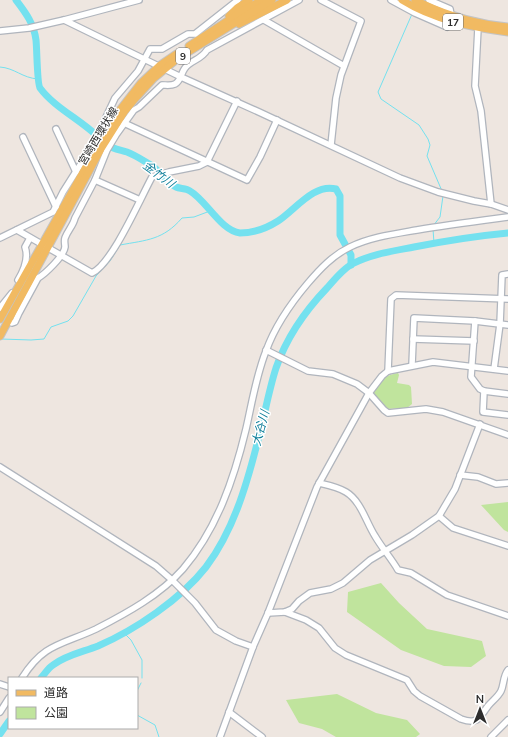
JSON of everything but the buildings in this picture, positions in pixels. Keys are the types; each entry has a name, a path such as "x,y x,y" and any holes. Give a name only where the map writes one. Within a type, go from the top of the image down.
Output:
{"main road":[{"path":"220,29 237,8 249,0"},
{"name":"宮崎西環状線","path":"1,334 100,147 128,98 141,83 162,67 262,0"},
{"name":"宮崎西環状線","path":"220,29 272,0"},
{"path":"220,29 248,20 287,0"},
{"name":"17","path":"402,0 415,9 450,18 508,27"},
{"name":"17","path":"415,0 450,18 478,28 508,32"},
{"name":"宮崎西環状線","path":"1,313 47,248"}],"street":[{"path":"0,31 39,26 138,0"},
{"path":"0,238 53,212 63,192 76,172 100,147 109,131 115,98 138,71 150,49 162,50 188,34 195,34 238,0"},
{"path":"109,131 124,123 134,110 162,85 173,85 176,83 184,69 203,56 206,50 299,0"},
{"path":"321,0 361,21 344,66 336,98 330,145"},
{"path":"391,0 415,14 447,27 450,18 450,9 429,0"},
{"path":"64,20 400,178 438,192 491,204 508,210"},
{"path":"264,20 344,66"},
{"path":"478,28 475,86 481,110 491,204"},
{"path":"17,230 92,273 96,271 109,256 152,177 199,166 207,162 237,101"},
{"path":"124,123 247,180 260,157 276,120"},
{"path":"56,129 76,172"},
{"path":"23,138 56,207"},
{"path":"8,321 12,323 15,322 38,278 44,275 61,256 65,248 65,237 74,224 74,218 95,180 100,147"},
{"path":"95,180 140,200"},
{"path":"23,677 38,656 49,649 94,630 121,616 174,581 196,553 210,532 233,476 257,379 267,350 290,307 319,270 349,247 382,236 508,217"},
{"path":"1,313 6,299 10,297 24,270 23,266 27,258 25,247 30,238"},
{"path":"494,370 500,324 502,275 508,274"},
{"path":"388,371 391,299 396,295 508,299"},
{"path":"412,365 414,318 475,321 508,325"},
{"path":"475,321 471,376 480,389 484,391 508,394"},
{"path":"413,339 474,341"},
{"path":"267,350 308,371 340,376 357,384 369,393 388,413 426,409 443,412 508,435"},
{"path":"220,737 253,647 309,506 319,483 369,393 388,371 412,365 433,362 508,372"},
{"path":"484,391 483,412 508,415"},
{"path":"285,612 292,609 299,601 310,593 331,589 343,583 370,560 412,535 439,516 455,488 480,424"},
{"path":"0,467 156,566 174,581 195,603 216,630 236,641 253,647"},
{"path":"460,475 478,477 496,484 508,483"},
{"path":"319,483 347,492 358,504 376,537 398,570 411,573 447,595 508,616"},
{"path":"439,516 453,528 508,546"},
{"path":"268,612 285,612 306,620 319,628 335,648 346,655 407,680 414,691 420,696 467,721 475,722 480,718 489,705 499,695 502,690 505,674 508,670"},
{"path":"0,712 8,700"},
{"path":"229,712 262,737"},
{"path":"495,736 508,720"}],"green space":[{"path":"398,373 397,383 409,385 411,387 412,404 407,408 385,409 382,407 373,392 383,379"},
{"path":"508,502 508,532 504,530 481,505"},
{"path":"381,583 399,603 427,629 482,641 486,656 471,667 444,666 401,650 347,612 348,592"},
{"path":"337,694 376,713 407,720 420,734 416,737 336,737 322,729 299,723 286,700"}],"waterway":[{"name":"金竹川","path":"16,0 29,19 35,34 38,80 40,88 59,107 112,148 136,156 151,165 172,185 188,190 196,195 226,227 233,231 245,233 265,228 274,224 312,194 328,188 336,189 340,196 340,235 351,255 351,265"},
{"path":"412,14 378,92 381,99 419,125 428,139 430,145 427,156 442,191"},
{"path":"0,67 10,69 27,77 38,79"},
{"path":"433,226 440,217 443,196"},
{"path":"1,339 44,339 51,327 68,321 73,316 96,276 110,261 120,245 154,238 168,231 182,218 194,217 210,211"},
{"path":"433,229 434,243"},
{"name":"大谷川","path":"42,677 58,662 69,656 98,646 142,622 184,591 206,567 224,539 238,508 259,435 273,377 285,346 304,316 342,272 352,264 382,253 449,241 508,233"},
{"path":"124,633 131,640 142,660 142,678"},
{"path":"138,689 141,683"},
{"path":"138,716 155,725 159,737"},
{"name":"大谷川","path":"0,734 8,722"}]}
